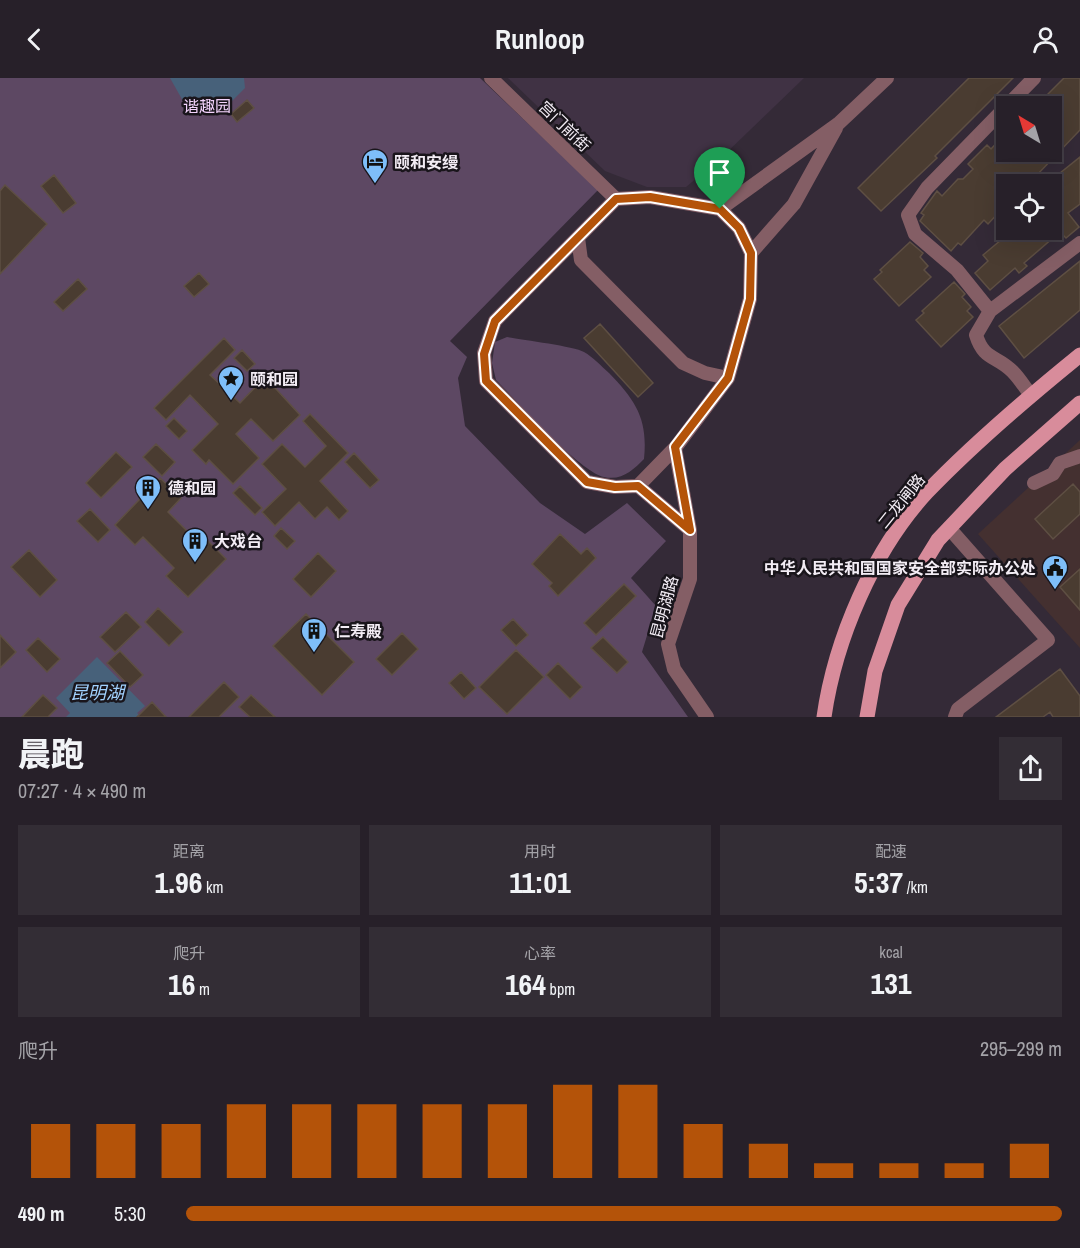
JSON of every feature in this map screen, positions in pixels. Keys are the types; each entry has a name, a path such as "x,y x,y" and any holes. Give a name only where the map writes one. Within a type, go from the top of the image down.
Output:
{"main road":[{"name":"二龙闸路","path":"824,717 828,687 850,615 898,530 926,493 1031,395 1080,355"},
{"path":"867,717 875,671 898,605 938,540 1005,469 1080,403"}],"street":[{"name":"宫门前街","path":"491,78 616,199"},
{"path":"720,209 838,124 887,78"},
{"path":"990,311 957,270 915,234 908,215 927,188 1034,78"},
{"path":"751,253 794,204 838,124"},
{"path":"638,486 675,447 728,378 750,299 751,253 739,228 720,209 650,197 616,199 495,321 484,354 486,381 587,482 615,487 638,486 690,530"},
{"path":"578,238 581,260 683,363 705,373 728,378"},
{"path":"1031,395 1012,370 988,357 980,348 976,334 990,311 1080,243"},
{"name":"昆明湖路","path":"675,447 690,530 690,579 668,644 674,669 707,717"},
{"path":"1034,483 1053,474 1060,463 1080,456"},
{"path":"949,528 1048,640 958,709 956,717"}],"shaded area":[{"path":"508,78 804,78 721,158 686,187 647,187 605,171"},
{"name":"中华人民共和国国家安全部实际办公处","path":"1080,440 1080,648 978,534"}],"green space":[{"name":"颐和园","path":"0,78 480,78 598,190 450,341 467,357 458,378 465,426 540,503 585,534 627,503 666,541 631,578 656,606 642,652 688,717 0,717"},
{"path":"507,337 578,350 597,362 626,393 638,412 644,433 644,459 627,474 610,478 593,472 564,449 496,380 492,363 495,342"}],"water":[{"path":"170,78 244,78 245,88 221,112 211,102 198,112 191,104 187,108"},
{"name":"昆明湖","path":"97,657 145,706 137,713 141,717 66,717 70,713 56,698"}],"building":[{"path":"969,78 1013,78 935,156 937,158 881,211 858,188"},
{"path":"1064,78 1080,78 1080,130 1062,149 1062,96 1046,96"},
{"path":"247,100 254,108 237,122 231,114"},
{"path":"996,144 996,162 1049,162 1038,174 996,174 996,215 988,224 984,220 961,245 958,243 951,251 920,221 924,215 921,213 937,191 942,196 958,179 963,179 973,169 968,164 987,145 991,149"},
{"path":"1080,157 1080,204 1068,213 1079,227 1066,238 1062,234 1062,174 1059,174"},
{"path":"54,175 76,203 63,213 41,186"},
{"path":"5,185 47,224 0,274 0,191"},
{"path":"1001,240 1051,240 1024,263 1027,266 1019,273 1015,268 990,290 975,273 988,261 983,255"},
{"path":"910,242 923,253 920,257 928,266 924,270 931,277 899,306 874,279 882,272 880,270"},
{"path":"1080,261 1080,310 1024,358 999,326"},
{"path":"199,273 209,284 194,297 184,286"},
{"path":"78,279 87,289 63,311 54,302"},
{"path":"954,282 965,294 962,297 971,307 967,311 973,317 941,347 916,320 924,313 922,311"},
{"path":"600,324 653,383 638,397 584,338"},
{"path":"224,338 235,350 210,375 240,403 265,377 300,415 273,441 251,419 236,434 259,458 233,484 209,460 206,464 192,450 218,424 190,395 166,420 154,408"},
{"path":"242,350 255,364 247,371 234,358"},
{"path":"310,414 348,453 320,481 348,511 339,520 327,507 315,519 299,502 275,526 262,512 286,489 262,464 282,444 305,467 326,446 303,421"},
{"path":"174,418 187,431 179,439 166,426"},
{"path":"156,444 175,462 162,476 143,457"},
{"path":"116,452 132,467 101,498 86,483"},
{"path":"354,453 379,480 370,488 345,462"},
{"path":"160,478 181,498 168,512 199,543 204,537 226,559 188,597 166,576 174,568 143,537 135,545 115,525"},
{"path":"1073,484 1080,492 1080,514 1053,539 1035,519"},
{"path":"240,486 262,508 255,515 233,493"},
{"path":"90,509 110,530 98,542 77,521"},
{"path":"281,528 295,541 287,549 274,536"},
{"path":"560,534 581,554 587,548 596,558 558,596 549,586 552,583 532,564"},
{"path":"29,550 57,580 40,597 11,567"},
{"path":"318,553 336,571 311,597 293,579"},
{"path":"1080,569 1080,610 1060,587"},
{"path":"624,584 636,596 596,635 584,623"},
{"path":"158,608 183,632 169,646 145,622"},
{"path":"126,612 141,627 115,652 100,637"},
{"name":"仁寿殿","path":"306,614 354,662 322,695 273,646"},
{"path":"513,619 528,635 516,646 501,630"},
{"path":"402,633 418,649 392,675 376,659"},
{"path":"0,635 16,652 0,668"},
{"path":"603,637 628,662 617,673 591,648"},
{"path":"38,638 60,659 47,672 26,650"},
{"path":"516,650 544,677 507,714 479,687"},
{"path":"120,651 143,675 130,687 107,663"},
{"path":"558,663 582,687 570,699 546,675"},
{"path":"1060,669 1080,696 1080,717 1053,717 1050,712 1043,717 996,717"},
{"path":"461,672 476,688 464,699 449,683"},
{"path":"224,682 239,697 219,717 189,717"},
{"path":"43,695 57,708 48,717 22,717"},
{"path":"251,695 275,717 250,717 239,707"},
{"path":"152,702 166,717 137,717"}],"place":[{"name":"颐和安缦","path":"375,185"},
{"name":"颐和园","path":"231,402"},
{"name":"德和园","path":"148,511"},
{"name":"大戏台","path":"195,564"},
{"name":"中华人民共和国国家安全部实际办公处","path":"1055,591"},
{"name":"仁寿殿","path":"314,654"}],"route":[{"path":"650,197 720,209 739,228 751,253 750,299 728,378 675,447 690,530 638,486 615,487 587,482 486,381 484,354 495,321 616,199 650,197"}],"park label":[{"name":"谐趣园","path":"207,106"}]}
